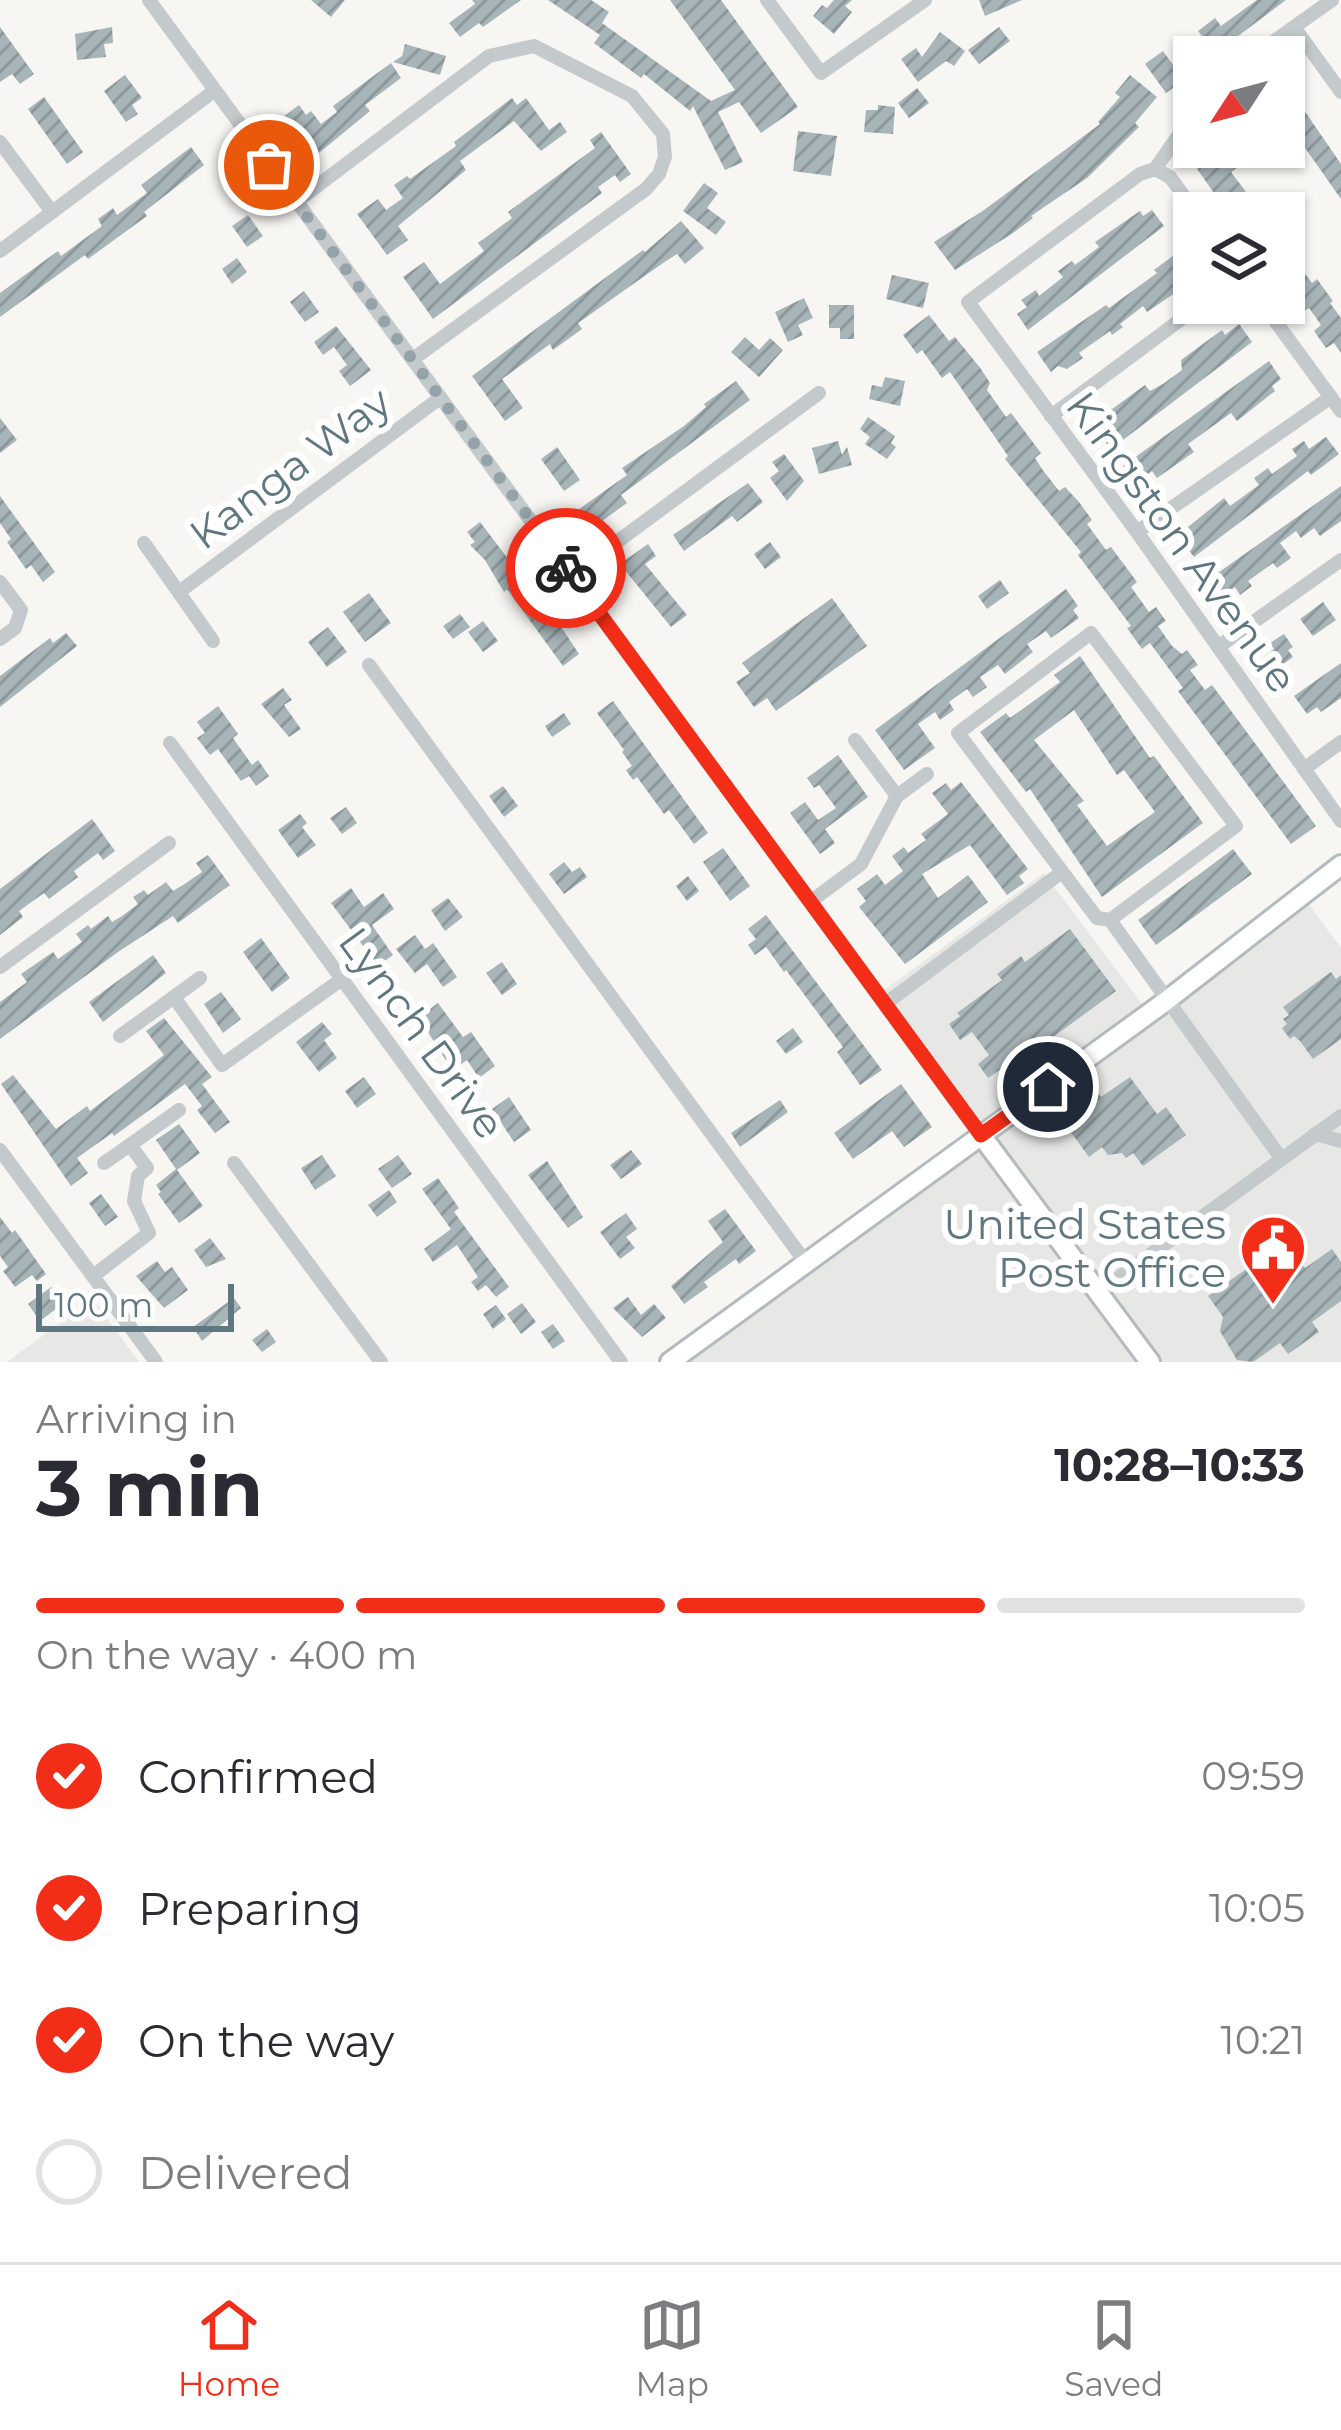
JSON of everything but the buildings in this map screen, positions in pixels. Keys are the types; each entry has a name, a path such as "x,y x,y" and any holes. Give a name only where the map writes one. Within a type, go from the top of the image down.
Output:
{"main road":[{"path":"670,1362 1166,1001 1341,865"},
{"path":"981,1135 1150,1362"}],"street":[{"path":"149,0 981,1135"},
{"path":"767,0 821,73 925,0"},
{"path":"1281,36 1331,0"},
{"path":"1294,27 1341,92"},
{"path":"296,202 489,56 534,46 632,96 663,134 665,157 646,189 412,358"},
{"path":"0,251 214,91"},
{"path":"0,142 52,212"},
{"path":"1173,143 1155,169 1170,177 1181,192"},
{"name":"Kingston Avenue","path":"1155,169 1140,174 968,302 1341,821"},
{"path":"1051,416 1175,324"},
{"path":"1277,324 1341,411"},
{"path":"572,575 819,393"},
{"path":"1137,532 1331,397"},
{"name":"Kanga Way","path":"179,592 440,398"},
{"path":"144,543 213,640"},
{"path":"1218,647 1341,560"},
{"path":"0,582 20,610 15,628 0,639"},
{"path":"1091,633 1236,826 1110,920 1097,918 958,733 1091,633"},
{"path":"369,665 806,1262"},
{"path":"855,740 897,796"},
{"path":"1304,770 1341,742"},
{"name":"Lynch Drive","path":"170,743 621,1362"},
{"path":"811,902 861,864 897,796 927,774"},
{"path":"0,967 169,843"},
{"path":"885,1004 1062,872"},
{"path":"1110,920 1281,1157"},
{"path":"120,1036 200,978"},
{"path":"174,998 222,1065 342,979"},
{"path":"104,1163 178,1110"},
{"path":"1100,1292 1341,1116"},
{"path":"1315,1134 1341,1141"},
{"path":"93,1276 149,1233 134,1201 138,1176 147,1168 130,1145"},
{"path":"0,1150 156,1362"},
{"path":"234,1163 381,1362"}],"shaded area":[{"path":"1044,873 1149,1013 1302,895 1341,948 1341,1362 674,1362 981,1136 878,995"},
{"path":"93,1299 139,1362 7,1362"}],"way so far":[{"path":"269,165 566,568"}],"place":[{"name":"United States Post Office","path":"1273,1307"}],"route":[{"path":"566,568 981,1135 1048,1087"}]}
